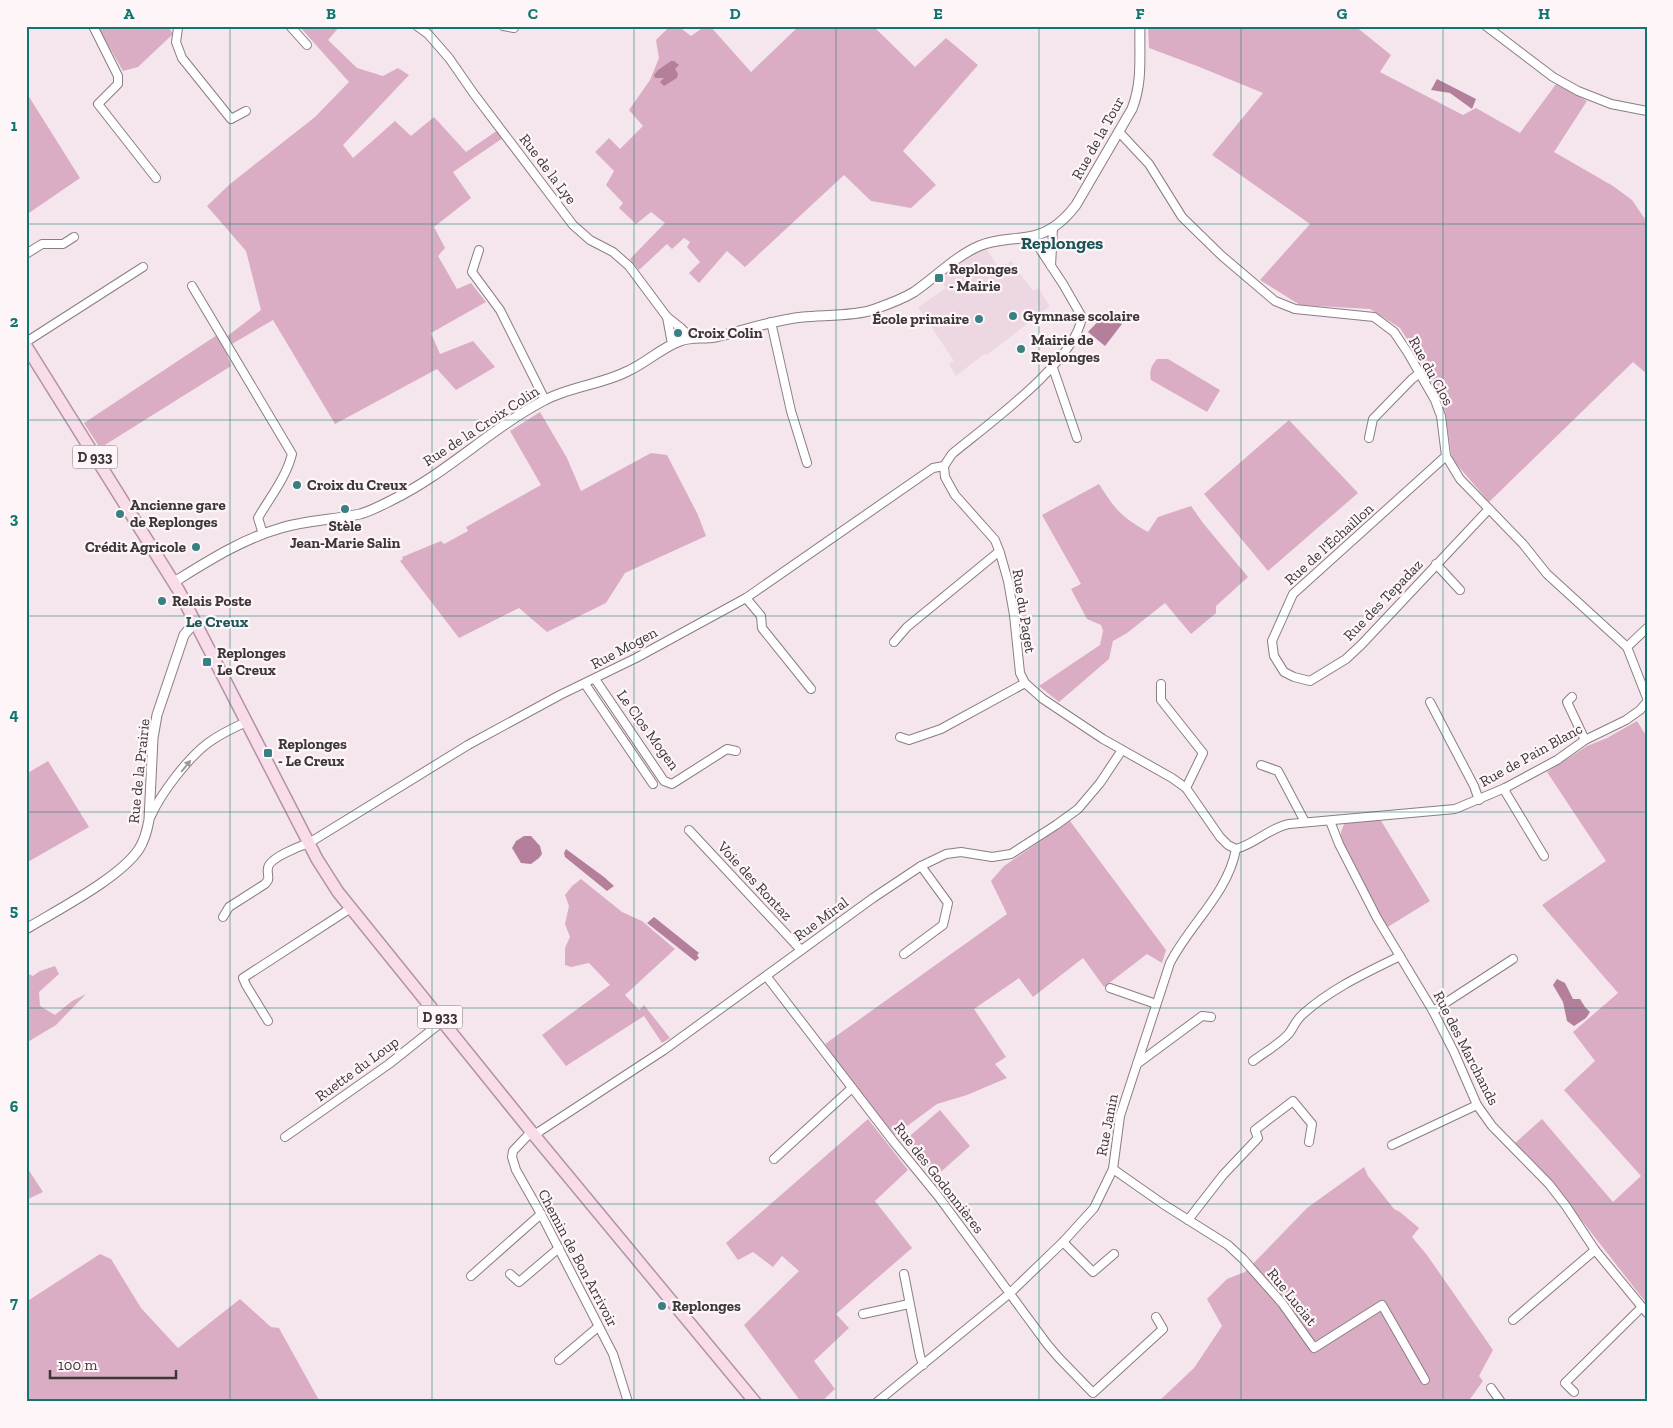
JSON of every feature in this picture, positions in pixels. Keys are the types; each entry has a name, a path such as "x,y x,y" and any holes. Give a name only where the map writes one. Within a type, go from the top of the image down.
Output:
{"main road":[{"name":"D 933","path":"26,346 174,582 325,874 533,1134 756,1402"}],"street":[{"path":"93,26 118,76 118,84 98,104 156,178"},
{"path":"177,26 176,42 182,58 231,119 246,112"},
{"path":"290,26 307,45"},
{"name":"Rue de la Lye","path":"417,26 428,34 449,58 573,225 590,240 613,252 629,266 667,318 681,328 686,333 688,339"},
{"path":"503,26 514,28"},
{"name":"Rue de la Tour","path":"1032,237 1053,228 1068,217 1120,133 1138,95 1140,82 1140,26"},
{"path":"1486,26 1553,76 1578,91 1611,104 1647,111"},
{"name":"Rue du Clos","path":"1120,133 1149,164 1182,217 1222,256 1276,300 1295,309 1374,317 1394,332 1435,400 1441,416 1446,456 1460,479 1523,544 1546,574 1627,647"},
{"path":"1051,266 1053,228"},
{"path":"26,254 42,244 63,244 74,237"},
{"path":"944,466 952,454 1053,368 1079,330 1082,318 1032,237"},
{"name":"Rue de la Croix Colin","path":"174,582 214,557 263,534 292,525 362,513 395,499 527,410 569,390 624,374 672,344 688,339 716,337 771,322 800,317 869,311 913,292 958,256 980,245 994,241 1032,237"},
{"path":"479,250 472,272 500,310 545,400"},
{"path":"26,342 143,268"},
{"path":"192,286 292,454 288,467 258,518 263,534"},
{"name":"Rue de la Lye","path":"667,318 672,344"},
{"path":"771,322 791,411 806,463"},
{"path":"1053,368 1077,438"},
{"path":"1369,438 1373,419 1420,373"},
{"name":"Rue de l'Échaillon","path":"1284,672 1274,656 1272,641 1292,594 1446,456"},
{"name":"Rue du Paget","path":"944,466 945,477 955,495 994,540 1000,553 1011,598 1020,673 1025,683"},
{"name":"Rue Mogen","path":"223,917 229,907 265,884 269,876 268,866 271,862 309,843 468,745 746,598 933,468 944,466"},
{"name":"Rue des Tepadaz","path":"1284,672 1310,681 1339,664 1362,644 1488,510"},
{"path":"894,642 907,627 996,554 1000,553"},
{"path":"1436,564 1460,590"},
{"path":"746,598 761,616 762,628 811,689"},
{"name":"Rue de la Prairie","path":"26,929 97,885 135,855 144,840 149,820 152,738 157,715 184,635 194,622"},
{"path":"1647,628 1627,647 1647,698"},
{"name":"Le Clos Mogen","path":"595,679 664,781 672,784 727,749 736,751"},
{"path":"900,737 909,740 941,729 1025,683 1043,699 1122,750 1186,788 1220,838 1236,849 1245,846 1276,828 1305,822 1330,821"},
{"path":"585,684 653,784"},
{"path":"1161,684 1161,700 1203,753 1186,788"},
{"path":"1572,697 1567,702 1585,740"},
{"path":"1430,702 1474,786 1479,800"},
{"name":"Rue de Pain Blanc","path":"1330,821 1456,809 1505,788 1557,760 1585,740 1626,720 1640,710 1647,702"},
{"path":"149,820 165,792 198,751 216,737 246,722"},
{"name":"Rue Miral","path":"533,1134 664,1050 873,898 921,866 946,854 961,852 992,857 1011,854 1078,809 1100,783 1122,750"},
{"path":"1261,765 1278,771 1305,822"},
{"path":"151,786 165,792"},
{"path":"1505,788 1506,793 1544,856"},
{"name":"Rue des Marchands","path":"1330,821 1339,844 1377,918 1433,1011 1454,1052 1477,1105 1492,1126 1549,1184 1595,1250 1644,1310"},
{"name":"Voie des Rontaz","path":"689,830 801,950"},
{"name":"Rue Janin","path":"877,1402 1009,1294 1063,1242 1094,1208 1113,1169 1120,1116 1170,963 1179,946 1220,889 1232,867 1236,849"},
{"path":"904,954 943,925 948,903 921,866"},
{"path":"268,1020 243,978 351,908"},
{"path":"1253,1061 1289,1033 1302,1015 1327,995 1350,981 1400,956"},
{"path":"1433,1011 1513,959"},
{"name":"Rue des Godonnières","path":"766,976 938,1196 1009,1294 1059,1358 1093,1393 1163,1329 1156,1317"},
{"path":"1110,988 1156,1004"},
{"path":"1136,1065 1202,1016 1211,1017"},
{"name":"Ruette du Loup","path":"285,1137 389,1064 443,1021"},
{"path":"774,1159 852,1088"},
{"path":"1188,1220 1223,1175 1258,1138 1255,1130 1293,1101 1312,1124 1309,1142"},
{"path":"1392,1145 1477,1105"},
{"name":"Chemin de Bon Arrivoir","path":"533,1134 517,1146 512,1156 520,1178 559,1248 613,1354 628,1402"},
{"name":"Rue Luciat","path":"1113,1169 1228,1245 1282,1303 1314,1348 1382,1306 1425,1380"},
{"path":"471,1276 541,1214"},
{"path":"1063,1242 1093,1272 1114,1254"},
{"path":"510,1274 519,1282 559,1248"},
{"path":"1513,1320 1595,1250"},
{"path":"904,1274 923,1365"},
{"path":"863,1314 909,1304"},
{"path":"1574,1392 1565,1384 1644,1310"},
{"path":"559,1360 598,1327"},
{"path":"1490,1388 1501,1402"}],"shaded area":[{"path":"97,26 168,26 173,34 138,67 123,71"},
{"path":"299,26 340,26 328,40 357,68 383,76 398,68 409,75 343,145 353,158 395,121 411,136 434,117 466,152 498,130 503,138 453,172 471,198 434,227 445,248 438,256 457,289 471,283 486,302 431,333 440,354 473,341 495,367 456,390 437,369 335,424 273,320 225,348 231,366 100,448 84,423 217,335 221,341 261,310 246,251 207,206 230,184 315,117 349,82"},
{"path":"670,26 678,26 691,36 705,26 710,26 751,72 799,26 873,26 915,67 946,38 978,65 903,151 936,185 911,208 871,201 844,175 745,267 727,251 699,283 689,273 700,262 687,247 690,242 684,238 672,249 667,244 639,270 630,259 665,223 651,212 636,224 619,208 623,203 606,185 614,171 595,152 609,138 620,149 643,126 629,110 650,80 659,58 656,40"},
{"path":"1148,26 1183,26 1190,29 1193,26 1355,26 1391,55 1380,72 1463,115 1476,108 1520,133 1556,84 1587,101 1554,152 1613,186 1632,200 1647,222 1647,374 1633,362 1489,502 1452,459 1445,411 1419,358 1400,328 1370,309 1300,305 1260,280 1310,224 1212,155 1263,93 1149,48"},
{"path":"671,61 679,65 675,69 678,74 677,78 664,86 660,82 664,78 655,78 654,75"},
{"path":"1437,79 1476,99 1472,109 1450,93 1431,90"},
{"path":"26,92 80,178 26,215"},
{"name":"École primaire","path":"986,248 998,267 1011,261 1033,291 1038,288 1050,306 987,355 984,354 956,376 949,364 954,361 918,307 946,288 939,279 967,257"},
{"path":"1105,314 1122,324 1105,346 1088,332"},
{"path":"1157,359 1168,359 1220,390 1207,412 1151,380 1151,369"},
{"path":"540,412 567,458 581,491 651,453 667,455 698,515 706,536 625,573 606,603 547,632 519,608 459,638 400,561 403,559 402,557 441,541 444,544 468,531 466,527 541,485 510,431"},
{"path":"1289,420 1358,493 1268,571 1204,494"},
{"path":"1099,484 1119,512 1148,532 1158,517 1191,506 1248,577 1216,606 1216,613 1191,634 1165,603 1127,633 1113,641 1109,659 1059,702 1039,686 1100,645 1103,631 1101,625 1087,619 1071,589 1081,584 1042,515"},
{"path":"1637,721 1647,737 1647,1304 1572,1208 1514,1144 1542,1119 1613,1202 1641,1176 1564,1090 1595,1061 1573,1032 1618,993 1542,905 1606,861 1547,772 1587,746 1607,738"},
{"path":"48,761 89,827 26,863 26,774"},
{"path":"1380,819 1430,901 1386,928 1341,839 1344,824"},
{"path":"1070,821 1166,950 1162,963 1147,954 1104,987 1083,958 1033,997 1019,978 974,1009 1006,1057 995,1064 1007,1078 967,1095 937,1104 895,1135 869,1106 825,1044 1007,914 991,881 1004,866"},
{"path":"524,836 531,836 540,846 542,854 531,864 521,863 512,848 516,841"},
{"path":"566,849 614,886 607,891 565,857"},
{"path":"581,879 622,912 642,921 675,949 625,995 639,1010 644,1005 670,1038 662,1043 644,1016 566,1066 542,1035 610,985 589,963 571,967 565,965 565,948 570,937 565,924 569,906 565,895"},
{"path":"654,917 699,953 697,955 699,958 695,961 647,923"},
{"path":"55,966 59,974 39,992 40,1006 55,1015 72,1001 86,994 56,1025 26,1043 26,973 33,976 40,971"},
{"path":"1557,979 1565,983 1573,999 1580,999 1590,1012 1586,1018 1574,1026 1567,1021 1563,1002 1553,985"},
{"path":"940,1110 970,1146 935,1177 904,1141"},
{"path":"868,1119 908,1170 875,1201 912,1248 836,1314 849,1328 814,1361 835,1389 821,1402 801,1402 744,1325 799,1271 782,1256 773,1267 753,1252 738,1260 726,1243"},
{"path":"26,1166 43,1192 26,1200"},
{"path":"1364,1167 1368,1176 1394,1209 1419,1228 1412,1237 1427,1255 1493,1350 1479,1376 1483,1381 1468,1402 1158,1402 1194,1368 1222,1326 1207,1299 1227,1279 1245,1272 1307,1208"},
{"path":"100,1254 111,1259 141,1308 178,1348 240,1299 271,1327 279,1328 320,1402 26,1402 26,1302"}],"place":[{"name":"Replonges - Mairie","path":"939,278"},
{"name":"Gymnase scolaire","path":"1013,316"},
{"name":"École primaire","path":"979,319"},
{"name":"Croix Colin","path":"678,333"},
{"name":"Mairie de Replonges","path":"1021,349"},
{"name":"Croix du Creux","path":"297,485"},
{"name":"Stèle Jean-Marie Salin","path":"345,509"},
{"name":"Ancienne gare de Replonges","path":"120,514"},
{"name":"Crédit Agricole","path":"196,547"},
{"name":"Relais Poste","path":"162,601"},
{"name":"Replonges Le Creux","path":"207,662"},
{"name":"Replonges - Le Creux","path":"268,753"},
{"name":"Replonges","path":"662,1306"}],"district":[{"name":"Replonges","path":"1062,243"},
{"name":"Le Creux","path":"217,621"}]}
